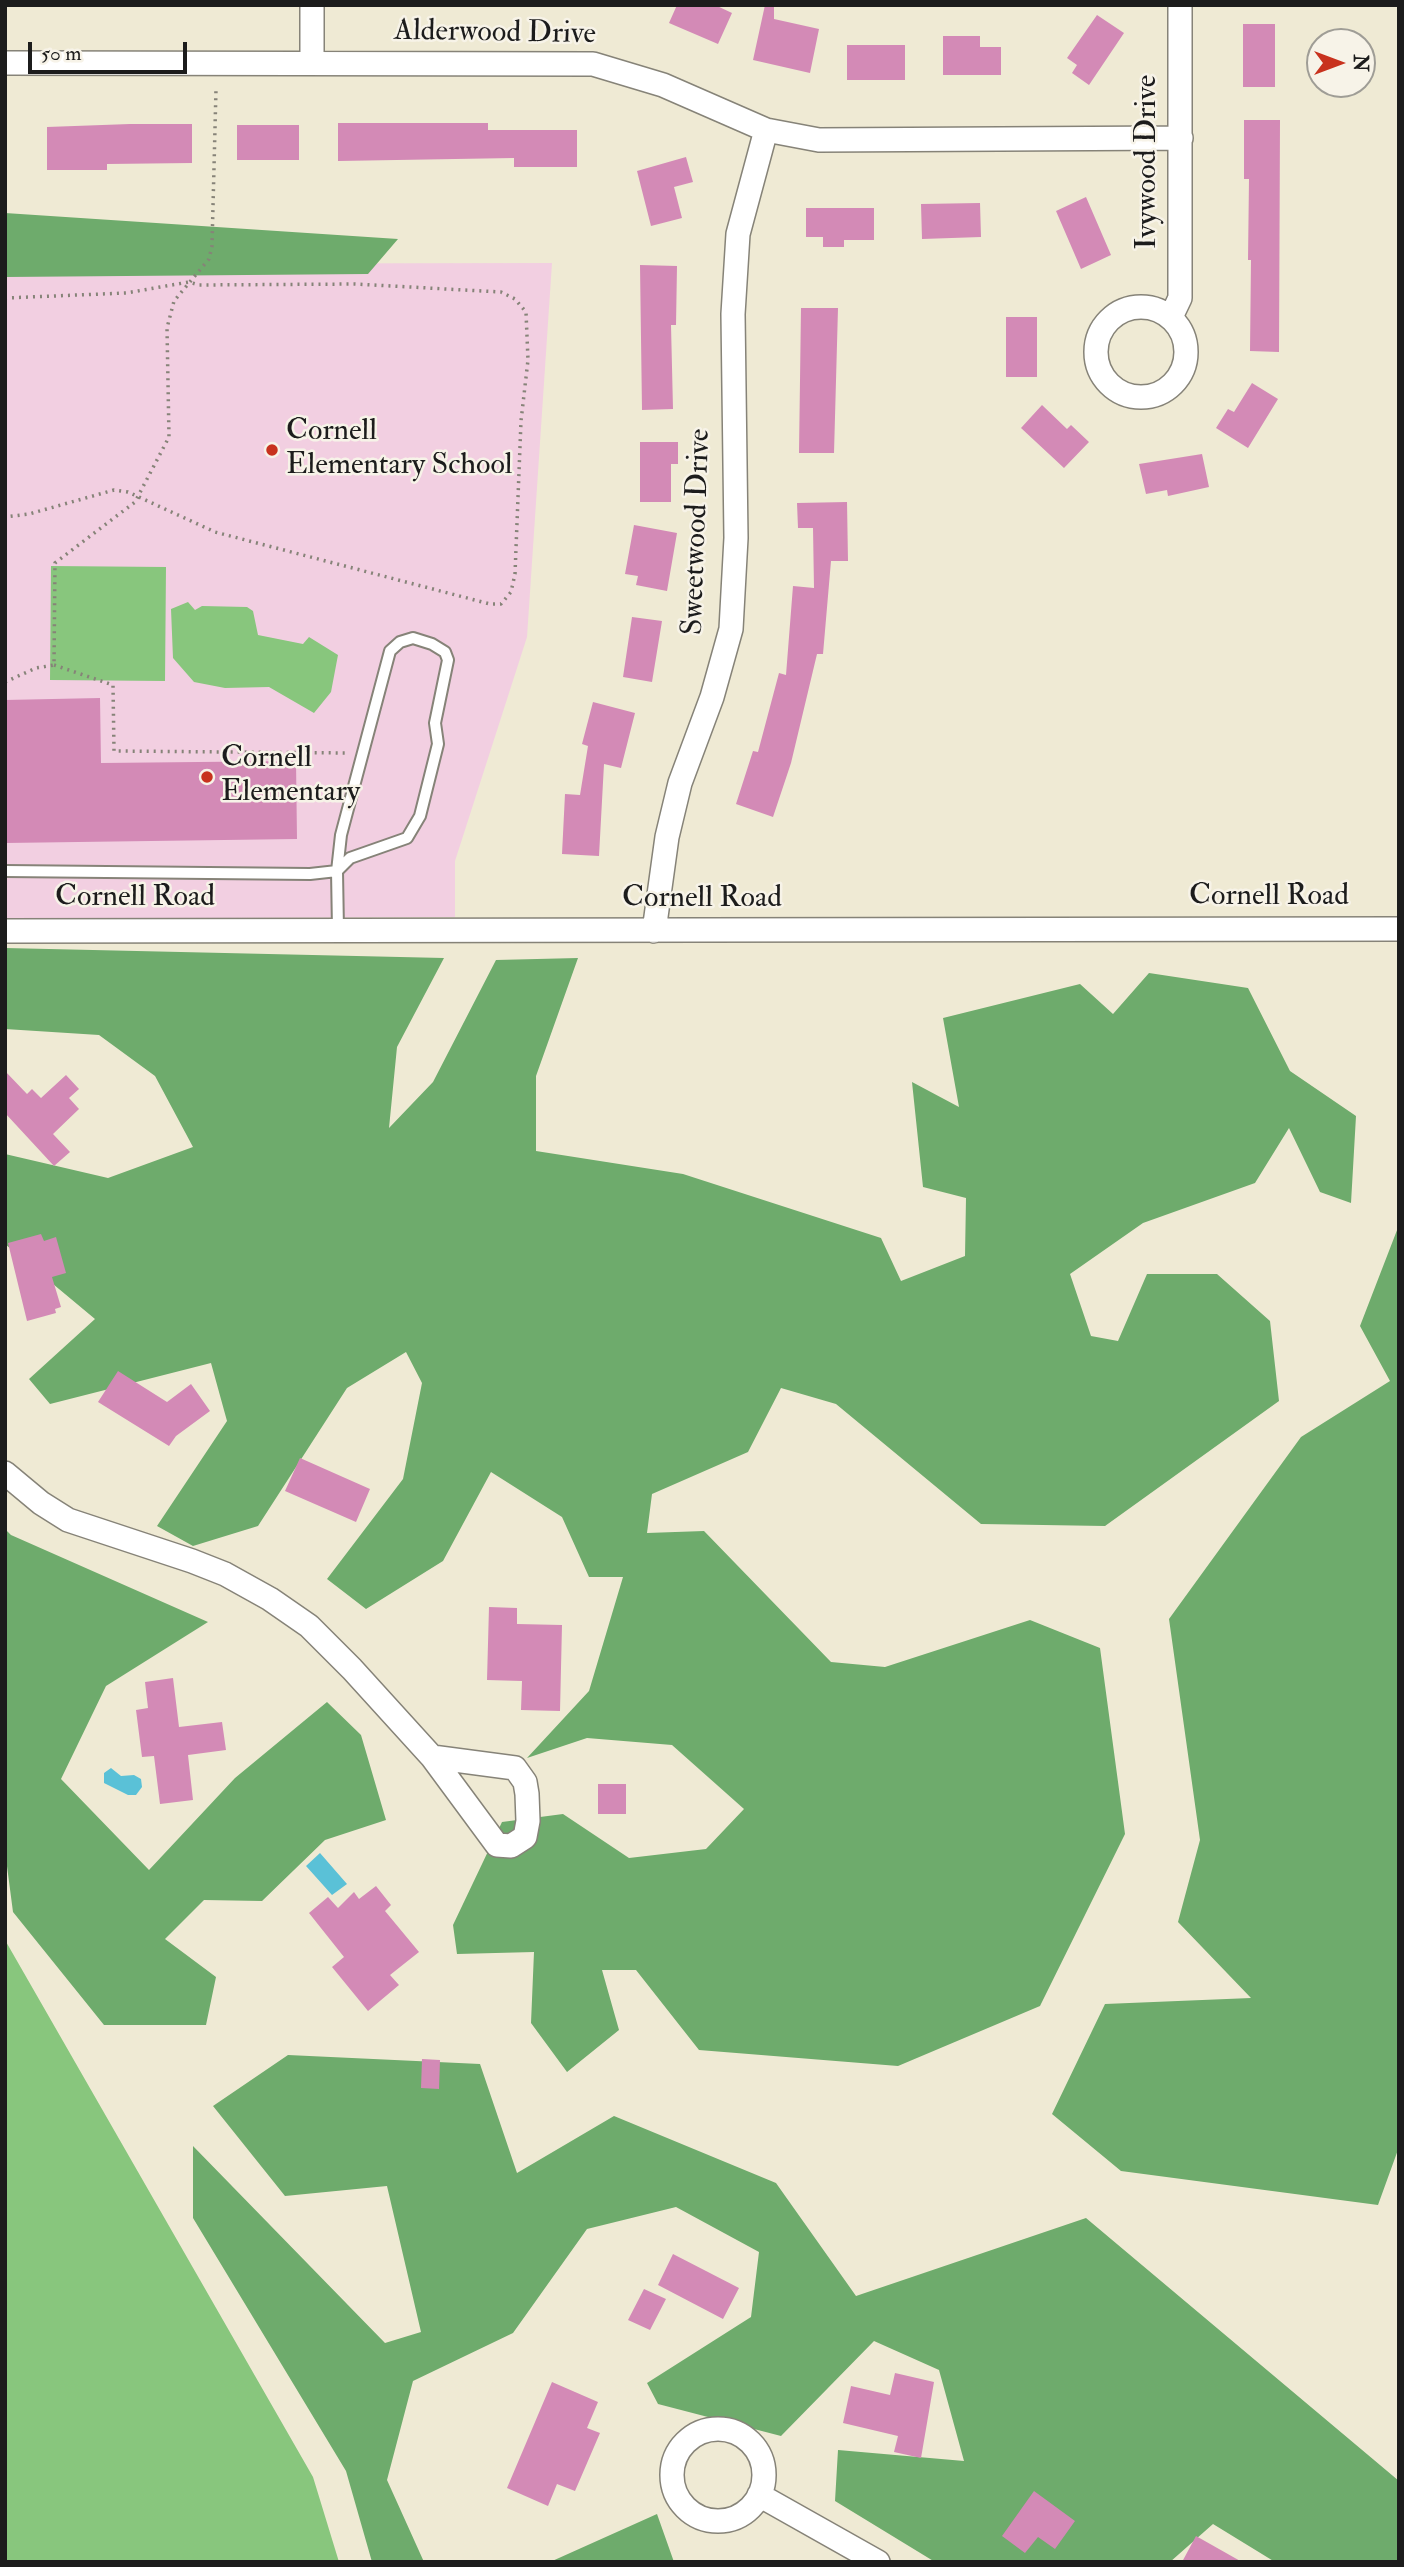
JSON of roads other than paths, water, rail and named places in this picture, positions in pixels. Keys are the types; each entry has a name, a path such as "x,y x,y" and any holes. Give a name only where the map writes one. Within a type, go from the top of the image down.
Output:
{"street":[{"path":"312,5 312,62"},
{"name":"Ivywood Drive","path":"1171,317 1180,298 1180,5"},
{"name":"Alderwood Drive","path":"5,63 593,64 663,85 766,130 819,140 1181,138"},
{"name":"Sweetwood Drive","path":"654,931 667,837 680,783 712,697 731,629 736,538 733,314 738,234 766,130"},
{"path":"1137,306 1149,306 1171,317 1179,326 1186,348 1182,372 1175,381 1167,389 1144,397 1132,397 1111,387 1098,367 1095,355 1096,343 1106,322 1115,314 1137,306"},
{"name":"Cornell Road","path":"5,931 1399,929"},
{"path":"5,1473 41,1503 68,1520 203,1565 270,1599 309,1626 432,1757 497,1845 510,1846 525,1837 528,1821 527,1794 525,1782 515,1768 432,1757"},
{"path":"720,2428 743,2435 752,2443 763,2465 764,2477 759,2495 749,2509 727,2520 704,2519 692,2514 676,2496 672,2485 673,2460 678,2449 696,2433 708,2429 720,2428"},
{"path":"759,2495 878,2562"}],"lane":[{"path":"5,871 337,871 350,858 407,838 420,816 438,744 436,723 447,670 445,652 432,644 413,638 400,642 390,651 341,835 337,871 338,930"}],"water":[{"path":"111,1768 121,1776 134,1775 141,1779 142,1787 136,1795 128,1795 104,1783 104,1773"},
{"path":"320,1853 347,1884 332,1895 306,1866"}],"place":[{"name":"Cornell Elementary School","path":"272,450"},
{"name":"Cornell Elementary","path":"207,777"}]}
